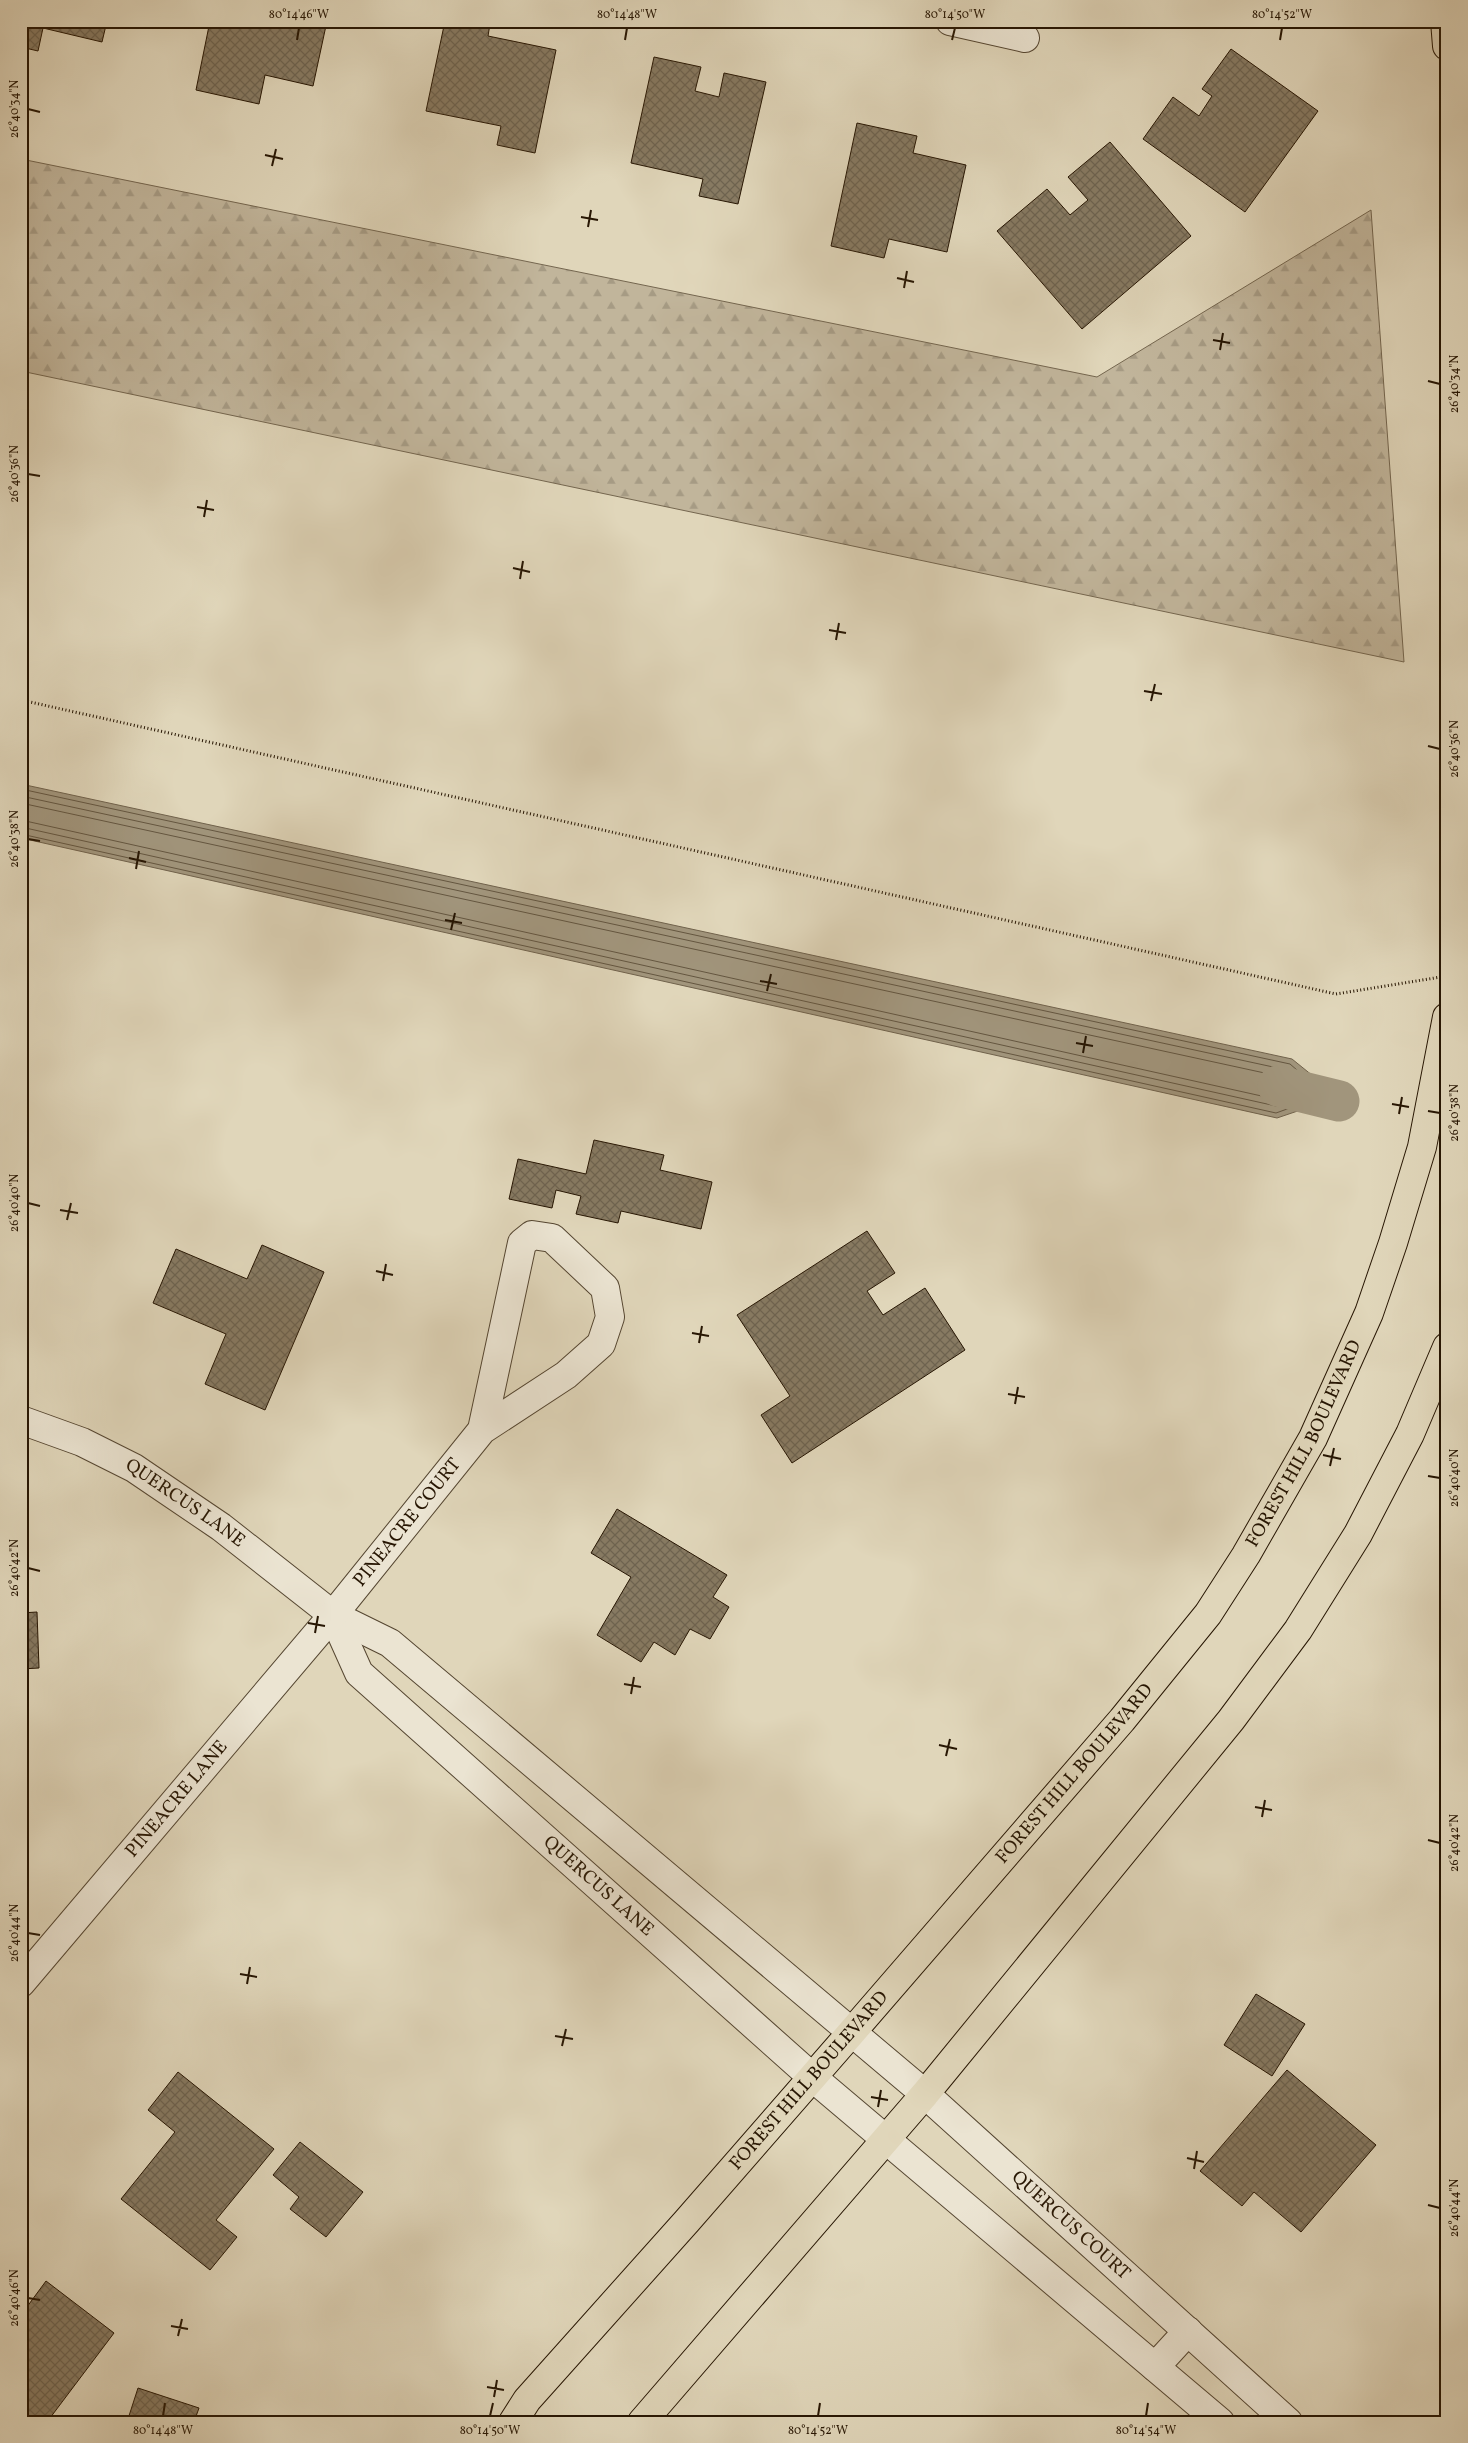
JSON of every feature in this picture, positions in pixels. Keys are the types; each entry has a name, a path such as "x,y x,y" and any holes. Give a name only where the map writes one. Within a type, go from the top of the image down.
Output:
{"main road":[{"path":"1445,21 1447,46"},
{"name":"FOREST HILL BOULEVARD","path":"513,2422 534,2393 687,2221 1115,1727 1208,1614 1280,1498 1313,1438 1369,1313 1422,1147 1447,1017"},
{"path":"642,2422 925,2094 1231,1720 1298,1630 1358,1534 1410,1434 1447,1347"}],"street":[{"path":"950,21 1025,38"},
{"path":"532,1235 552,1238 604,1288 610,1317 601,1344 566,1375 482,1430 522,1243 532,1235"},
{"name":"QUERCUS LANE","path":"21,1420 82,1442 134,1468 221,1527 333,1616 390,1643 851,2033"},
{"name":"PINEACRE COURT","path":"333,1616 482,1430"},
{"name":"QUERCUS LANE","path":"333,1616 358,1673 812,2077 886,2140"},
{"name":"PINEACRE LANE","path":"21,1983 333,1616"},
{"name":"QUERCUS COURT","path":"851,2033 925,2094 1288,2422"},
{"path":"886,2140 1220,2422"},
{"path":"1155,2367 1188,2331"}],"path":[{"path":"21,700 1336,994 1447,976"}],"green space":[{"path":"21,159 1097,377 1371,210 1404,662 21,371"}],"water":[{"path":"21,784 1292,1059 1339,1097 1277,1118 21,838"}],"building":[{"path":"21,21 107,21 102,42 43,28 38,51 21,47"},
{"path":"210,21 327,21 313,86 265,75 259,104 196,90"},
{"path":"445,21 478,21 490,24 488,36 556,50 535,153 497,145 501,126 426,111"},
{"path":"1231,49 1318,111 1245,212 1143,139 1173,97 1199,116 1212,96 1202,89"},
{"path":"654,57 701,67 695,91 719,97 724,73 766,82 738,204 699,196 703,179 631,163"},
{"path":"857,123 917,136 913,153 966,165 947,252 889,239 884,258 831,246"},
{"path":"1110,142 1191,236 1082,329 997,231 1047,189 1070,215 1088,200 1068,177"},
{"path":"594,1140 664,1155 660,1170 712,1182 701,1229 621,1211 618,1223 576,1214 581,1196 556,1190 552,1208 509,1199 518,1159 586,1174"},
{"path":"867,1231 895,1273 867,1291 883,1315 925,1288 965,1350 792,1463 761,1415 790,1396 737,1315"},
{"path":"262,1245 324,1272 265,1410 205,1384 226,1334 153,1303 176,1249 247,1279"},
{"path":"617,1509 727,1575 713,1597 729,1607 710,1639 690,1629 675,1655 654,1642 641,1662 597,1635 631,1577 591,1553"},
{"path":"37,1612 39,1668 21,1669 21,1613"},
{"path":"1256,1994 1305,2024 1272,2076 1224,2045"},
{"path":"1287,2070 1376,2145 1301,2232 1254,2192 1242,2206 1200,2171"},
{"path":"178,2072 274,2149 216,2220 237,2237 210,2270 121,2199 175,2132 148,2110"},
{"path":"300,2142 363,2192 326,2237 290,2209 299,2197 273,2175"},
{"path":"46,2281 114,2333 47,2422 21,2422 21,2315"},
{"path":"138,2388 199,2408 194,2422 127,2422"}],"waterway":[{"path":"1278,1086 1339,1101"}]}
